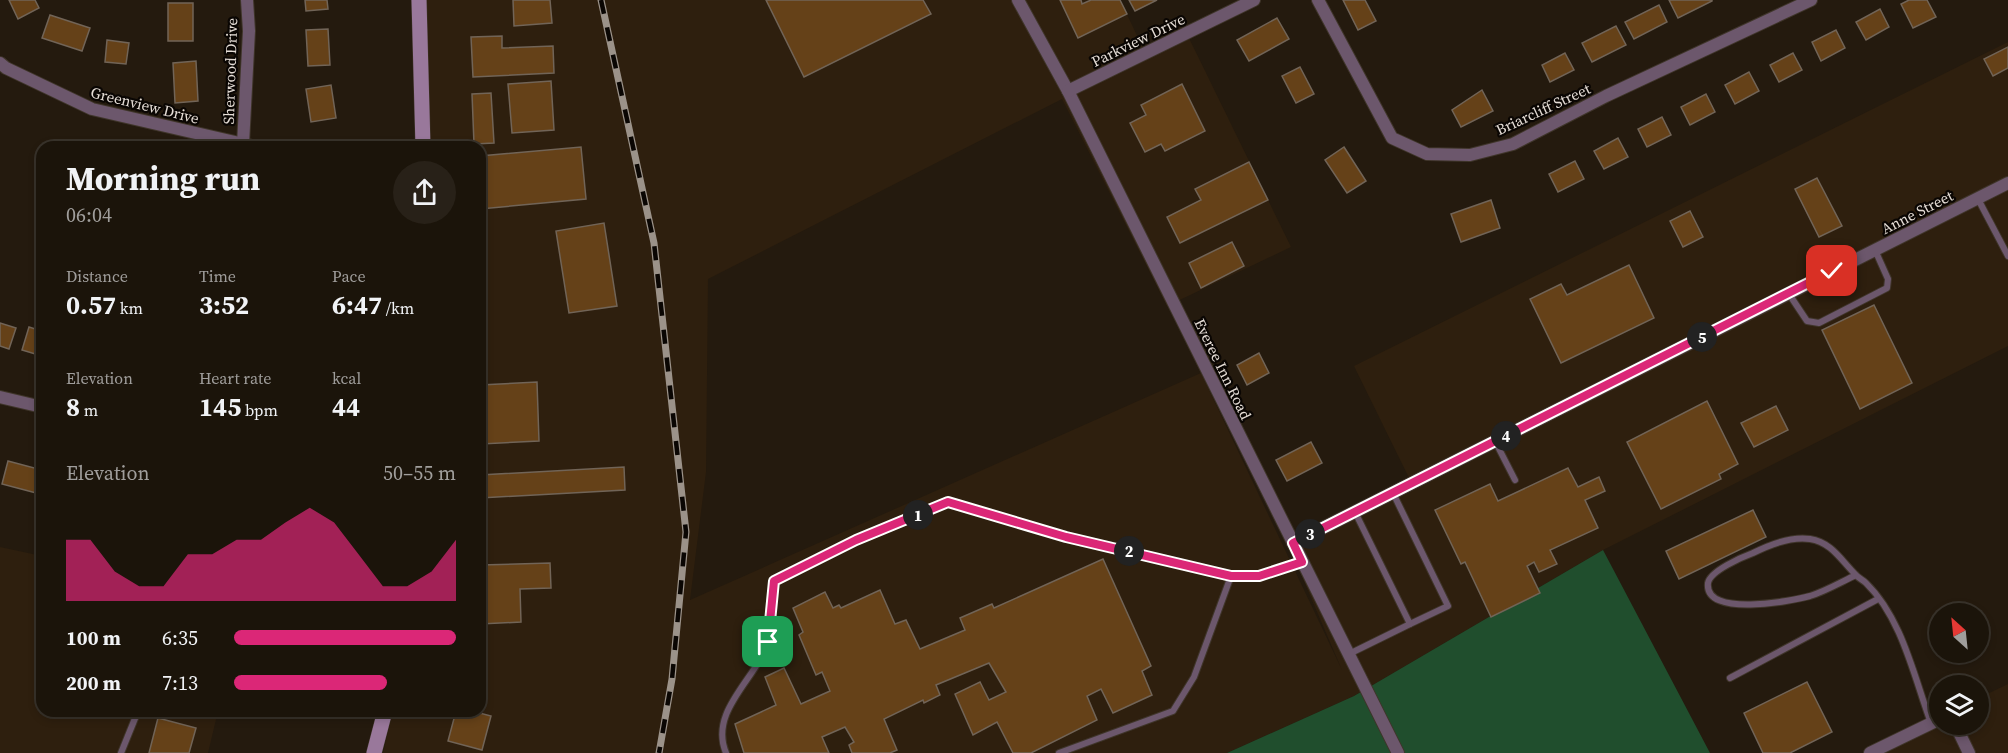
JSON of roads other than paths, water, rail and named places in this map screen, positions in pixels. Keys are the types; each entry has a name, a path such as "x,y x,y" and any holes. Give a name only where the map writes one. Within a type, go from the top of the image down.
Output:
{"street":[{"name":"Sherwood Drive","path":"243,141 249,31 246,0"},
{"path":"419,0 423,141"},
{"name":"Everee Inn Road","path":"1018,0 1068,91 1398,753"},
{"name":"Parkview Drive","path":"1068,91 1254,0"},
{"name":"Briarcliff Street","path":"1318,0 1392,138 1427,154 1470,155 1513,144 1606,96 1811,0"},
{"name":"Greenview Drive","path":"0,63 92,109 230,141"},
{"name":"Anne Street","path":"1293,543 2008,183"},
{"path":"0,397 36,406"},
{"path":"374,753 383,717"},
{"path":"1870,753 1929,724"},
{"path":"1960,735 1969,753"}],"lane":[{"path":"1978,198 2008,256"},
{"path":"1789,293 1806,321 1819,323 1887,288 1888,279 1875,250"},
{"path":"1495,441 1515,480"},
{"path":"1348,655 1448,606 1393,493"},
{"path":"726,753 724,747 725,715 768,642 774,581 856,540 948,502 1066,537 1231,576 1259,576 1302,562"},
{"path":"1355,512 1410,624"},
{"path":"1856,575 1810,595 1754,605 1727,603 1714,598 1709,592 1708,583 1710,577 1742,557 1791,540 1810,539 1829,546 1867,584 1893,623 1929,706"},
{"path":"1059,753 1173,711 1194,676 1231,576"},
{"path":"1730,678 1878,599"},
{"path":"121,753 136,717"}],"railway":[{"path":"601,0 654,243 686,532 672,679 659,753"}]}
